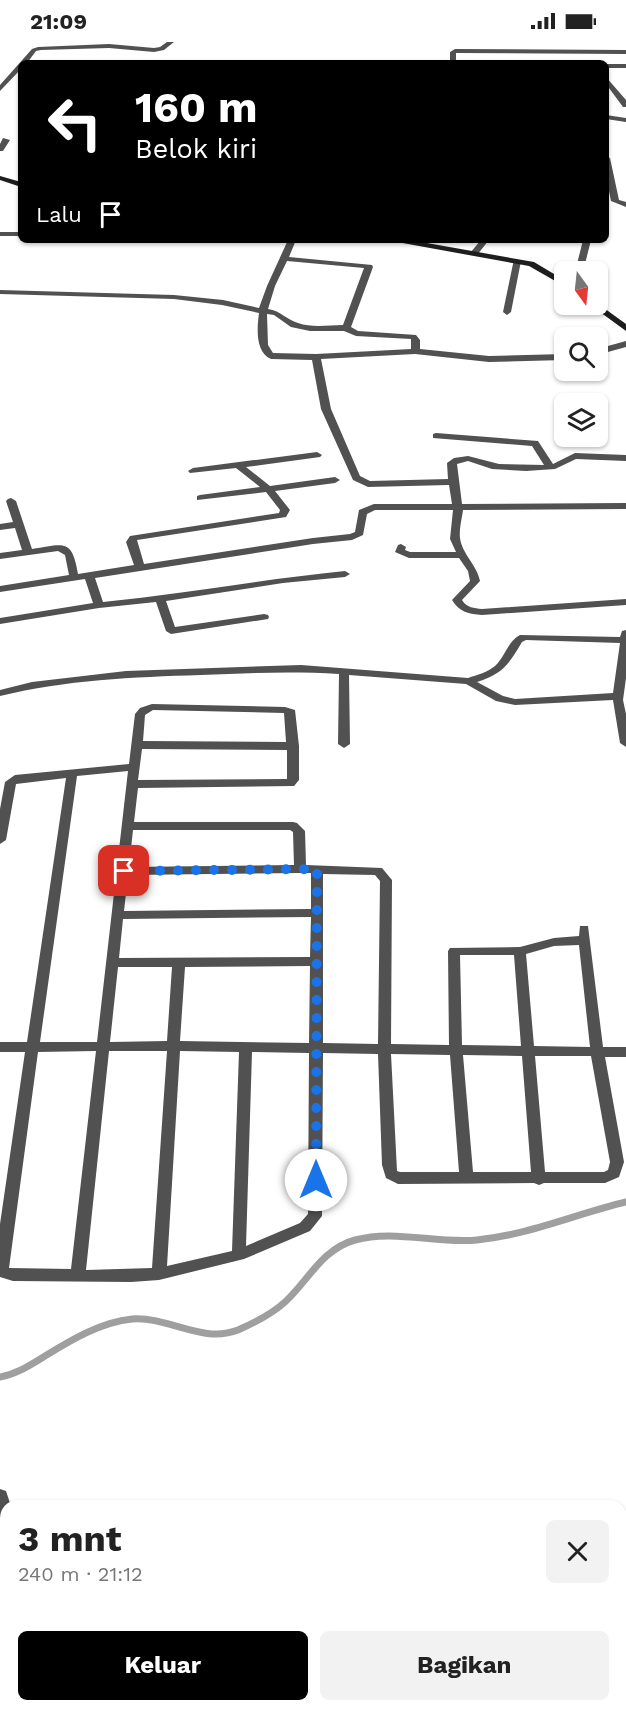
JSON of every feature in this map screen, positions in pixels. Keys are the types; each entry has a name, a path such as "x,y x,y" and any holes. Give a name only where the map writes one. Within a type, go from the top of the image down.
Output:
{"street":[{"path":"25,60 34,50 40,48 109,46 154,50 162,49 171,42"},
{"path":"614,42 626,58"},
{"path":"453,60 455,51 623,52"},
{"path":"609,66 626,66"},
{"path":"0,89 18,69"},
{"path":"609,83 626,105"},
{"path":"609,117 626,120"},
{"path":"609,125 626,128"},
{"path":"0,148 6,140"},
{"path":"609,172 615,201 626,204"},
{"path":"0,178 18,184"},
{"path":"0,234 18,234"},
{"path":"291,243 286,259 268,288 262,313 261,323 266,352 282,358 415,351 489,359 554,357"},
{"path":"415,243 531,264 554,278"},
{"path":"474,253 482,243"},
{"path":"582,261 586,243"},
{"path":"286,259 369,267 346,328"},
{"path":"507,312 517,261"},
{"path":"0,292 174,297 223,303 262,313 276,313 294,325 302,327 346,328 356,333 413,337 416,340 415,351"},
{"path":"608,315 626,328"},
{"path":"608,349 626,344"},
{"path":"316,357 326,409 357,478 368,484 453,482"},
{"path":"436,436 535,443 550,467"},
{"path":"193,471 317,455"},
{"path":"626,458 575,456 561,465 550,467 493,466 472,458 464,458 452,463 458,508 455,539 473,572 475,581 457,600 460,606 482,612 626,602"},
{"path":"140,568 131,542 134,538 283,515 285,510 268,489 238,465"},
{"path":"200,498 334,480"},
{"path":"11,501 28,552"},
{"path":"0,589 352,537 360,533 362,512 375,507 626,506"},
{"path":"0,527 20,524"},
{"path":"401,547 400,552 409,555 462,555"},
{"path":"0,556 66,550 70,555 74,578"},
{"path":"0,621 283,579 345,574"},
{"path":"89,576 99,605"},
{"path":"160,599 171,631 264,617"},
{"path":"0,693 32,685 126,675 301,668 468,681 489,675 501,668 507,662 518,640 524,637 626,636 621,699 626,743"},
{"path":"344,673 344,744"},
{"path":"468,681 500,699 515,702 621,699"},
{"path":"78,1275 140,714 152,707 291,712 293,780 285,785 134,784"},
{"path":"138,745 293,746"},
{"path":"0,840 11,782 22,777 135,767"},
{"path":"72,772 1,1266 4,1272 13,1275 131,1276 159,1274 239,1255 305,1227 315,1216 317,869"},
{"path":"129,826 293,826 299,831 300,869"},
{"path":"124,871 300,869 378,871 386,880 384,1050 391,1174 398,1178 539,1179 605,1177 614,1173 617,1162 597,1051 585,935 520,951 454,951 456,1050 466,1177"},
{"path":"118,915 317,913"},
{"path":"520,951 539,1179"},
{"path":"112,963 316,961"},
{"path":"159,1274 179,963"},
{"path":"0,1047 175,1046 316,1050 626,1052"},
{"path":"239,1255 246,1049"}],"waterway":[{"path":"0,1377 23,1369 87,1333 120,1321 145,1319 211,1334 238,1330 263,1318 280,1306 324,1258 343,1244 355,1240 385,1236 477,1240 515,1234 626,1202"}],"route":[{"path":"124,871 317,869 316,1180"}]}
